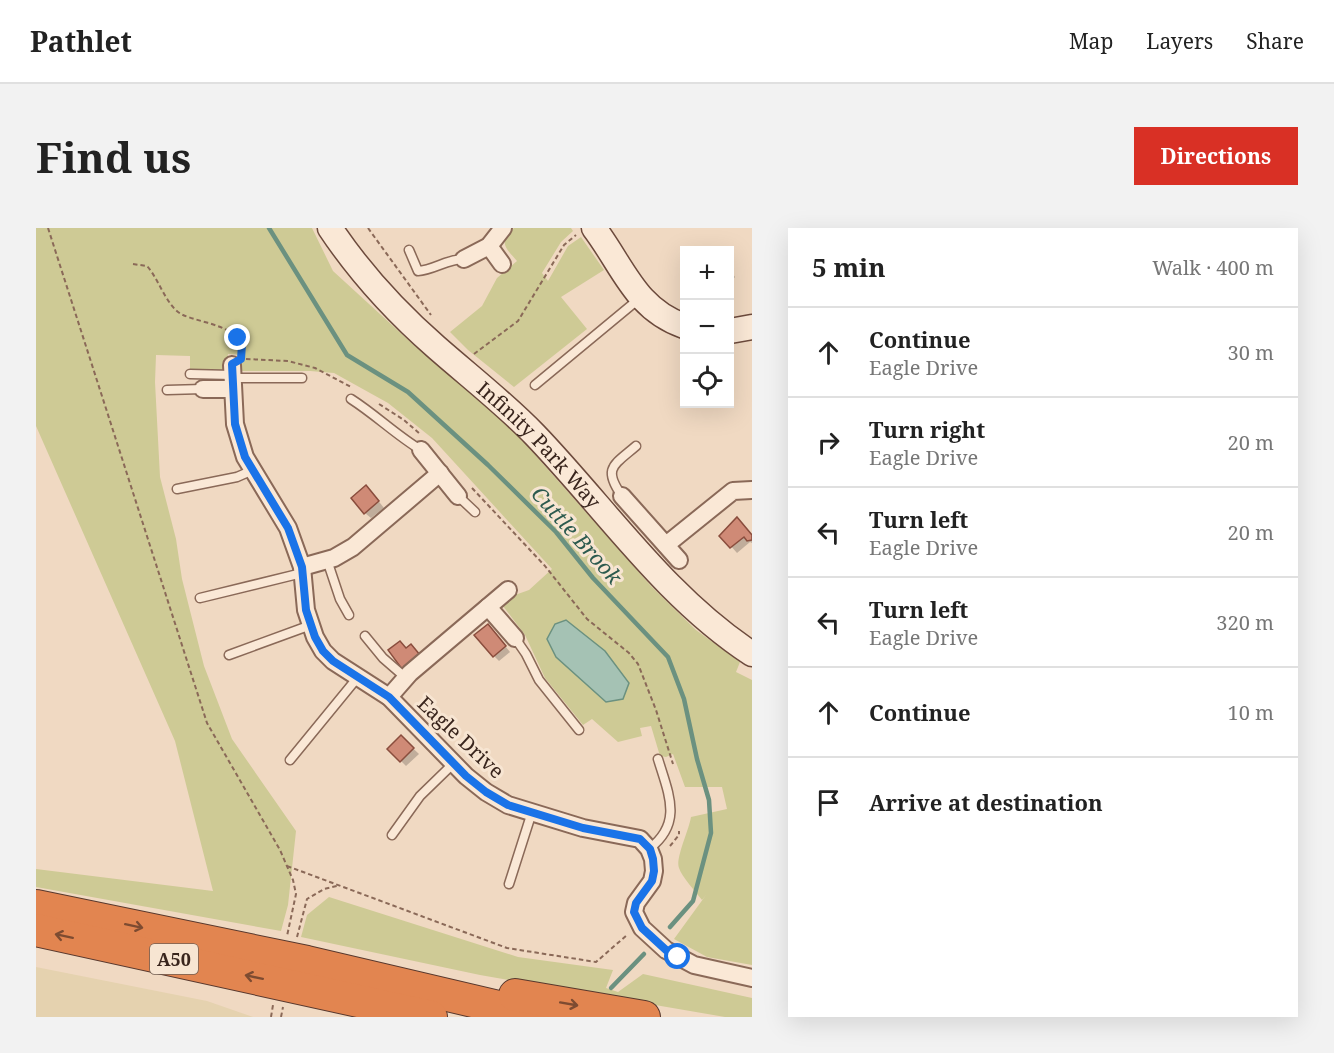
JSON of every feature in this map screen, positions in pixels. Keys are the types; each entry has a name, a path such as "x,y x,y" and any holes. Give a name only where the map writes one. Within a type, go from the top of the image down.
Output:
{"highway":[{"name":"A50","path":"36,906 345,970 541,1017"},
{"name":"A50","path":"36,930 431,1017"},
{"path":"345,970 644,1017"},
{"path":"312,989 392,1017"}],"street":[{"name":"Infinity Park Way","path":"330,228 367,278 408,322 534,434 640,554 690,605 716,628 752,654"},
{"path":"464,259 489,246 503,228"},
{"path":"587,229 640,298 667,318 680,324"},
{"path":"489,246 502,264"},
{"path":"203,389 232,377"},
{"name":"Eagle Drive","path":"232,377 235,424 245,457 288,528 302,570 306,610 323,651 333,661 389,697 486,792 508,805 583,828 640,839 651,854"},
{"path":"421,442 440,473 463,489"},
{"path":"302,570 352,547 440,473"},
{"path":"666,544 733,491 752,490"},
{"path":"622,496 679,560"},
{"path":"389,697 405,678 508,590"},
{"path":"488,607 515,638"},
{"path":"651,854 654,871 652,881 636,903 634,912 642,928 666,950 694,965 752,978"}],"lane":[{"path":"409,250 418,271 456,259 464,259"},
{"path":"535,385 640,298"},
{"path":"190,374 302,378"},
{"path":"167,390 203,389"},
{"path":"351,399 374,414 400,437 421,442"},
{"path":"622,496 610,473 612,467 636,446"},
{"path":"177,489 237,477 253,470"},
{"path":"463,489 475,512"},
{"path":"327,560 340,599 349,615"},
{"path":"200,598 302,570"},
{"path":"229,655 311,625"},
{"path":"365,636 383,658 405,678"},
{"path":"515,638 539,680 579,730"},
{"path":"290,760 358,677"},
{"path":"651,854 668,830 671,815 658,759"},
{"path":"392,835 420,796 454,763"},
{"path":"509,884 532,812"}],"path":[{"path":"48,228 207,723 280,850 293,880 296,894 287,936"},
{"path":"470,357 518,321 564,245 587,229"},
{"path":"133,264 147,266 155,274 174,310 218,326 238,338 242,344 241,359 288,361 315,368 357,390"},
{"path":"376,402 404,420 421,442"},
{"path":"463,489 545,566 587,619 629,653 638,664 666,739 674,769"},
{"path":"651,854 672,845 679,835 680,824"},
{"path":"287,866 507,948 596,962 625,936 642,928"},
{"path":"297,938 307,899 324,889 337,886"},
{"path":"271,1017 274,1005"},
{"path":"280,1017 283,1007"}],"shaded area":[{"path":"36,228 312,228 333,271 416,347 491,405 652,587 696,630 740,662 736,672 752,680 752,965 707,957 674,939 706,895 702,900 686,880 678,864 691,817 727,809 722,787 685,787 673,754 666,757 660,756 651,726 640,728 642,736 618,742 592,719 583,725 545,678 525,635 503,606 515,595 529,590 552,569 432,438 388,403 334,373 241,371 242,355 228,354 223,370 190,369 190,356 156,355 155,382 160,477 204,666 232,739 296,831 288,905 281,931 36,887 36,869 213,891 175,741 36,426"},
{"path":"514,228 571,228 573,231 561,242 542,273 548,281 568,246 581,237 604,270 561,297 587,329 514,387 468,350 450,332 482,306 497,278 517,261 505,245 506,238"},
{"path":"566,620 605,651 629,683 623,699 606,702 556,657 547,639 555,624"},
{"path":"329,897 518,957 613,970 606,988 618,992 643,974 752,998 752,1017 725,1017 480,975 301,937 307,915"},
{"path":"36,967 207,1001 253,1017 36,1017"}],"building":[{"path":"366,485 379,501 364,514 351,498"},
{"path":"737,517 752,535 752,540 747,541 744,537 730,548 719,536"},
{"path":"488,624 506,646 493,657 474,635"},
{"path":"400,641 406,648 411,644 420,655 402,669 388,650"},
{"path":"401,735 414,748 400,762 387,749"}],"waterway":[{"name":"Cuttle Brook","path":"269,228 347,355 408,392 488,465 556,532 593,578 668,657 684,699 709,800 711,833 693,901 670,927"},
{"name":"Cuttle Brook","path":"611,988 644,954"}],"route":[{"path":"238,338 242,344 241,359 232,364 235,424 245,457 288,528 302,567 306,610 315,637 323,651 333,661 389,697 466,776 486,792 508,805 583,828 640,839 650,849 654,871 652,881 641,894 634,912 642,928 666,950 678,957"}]}
